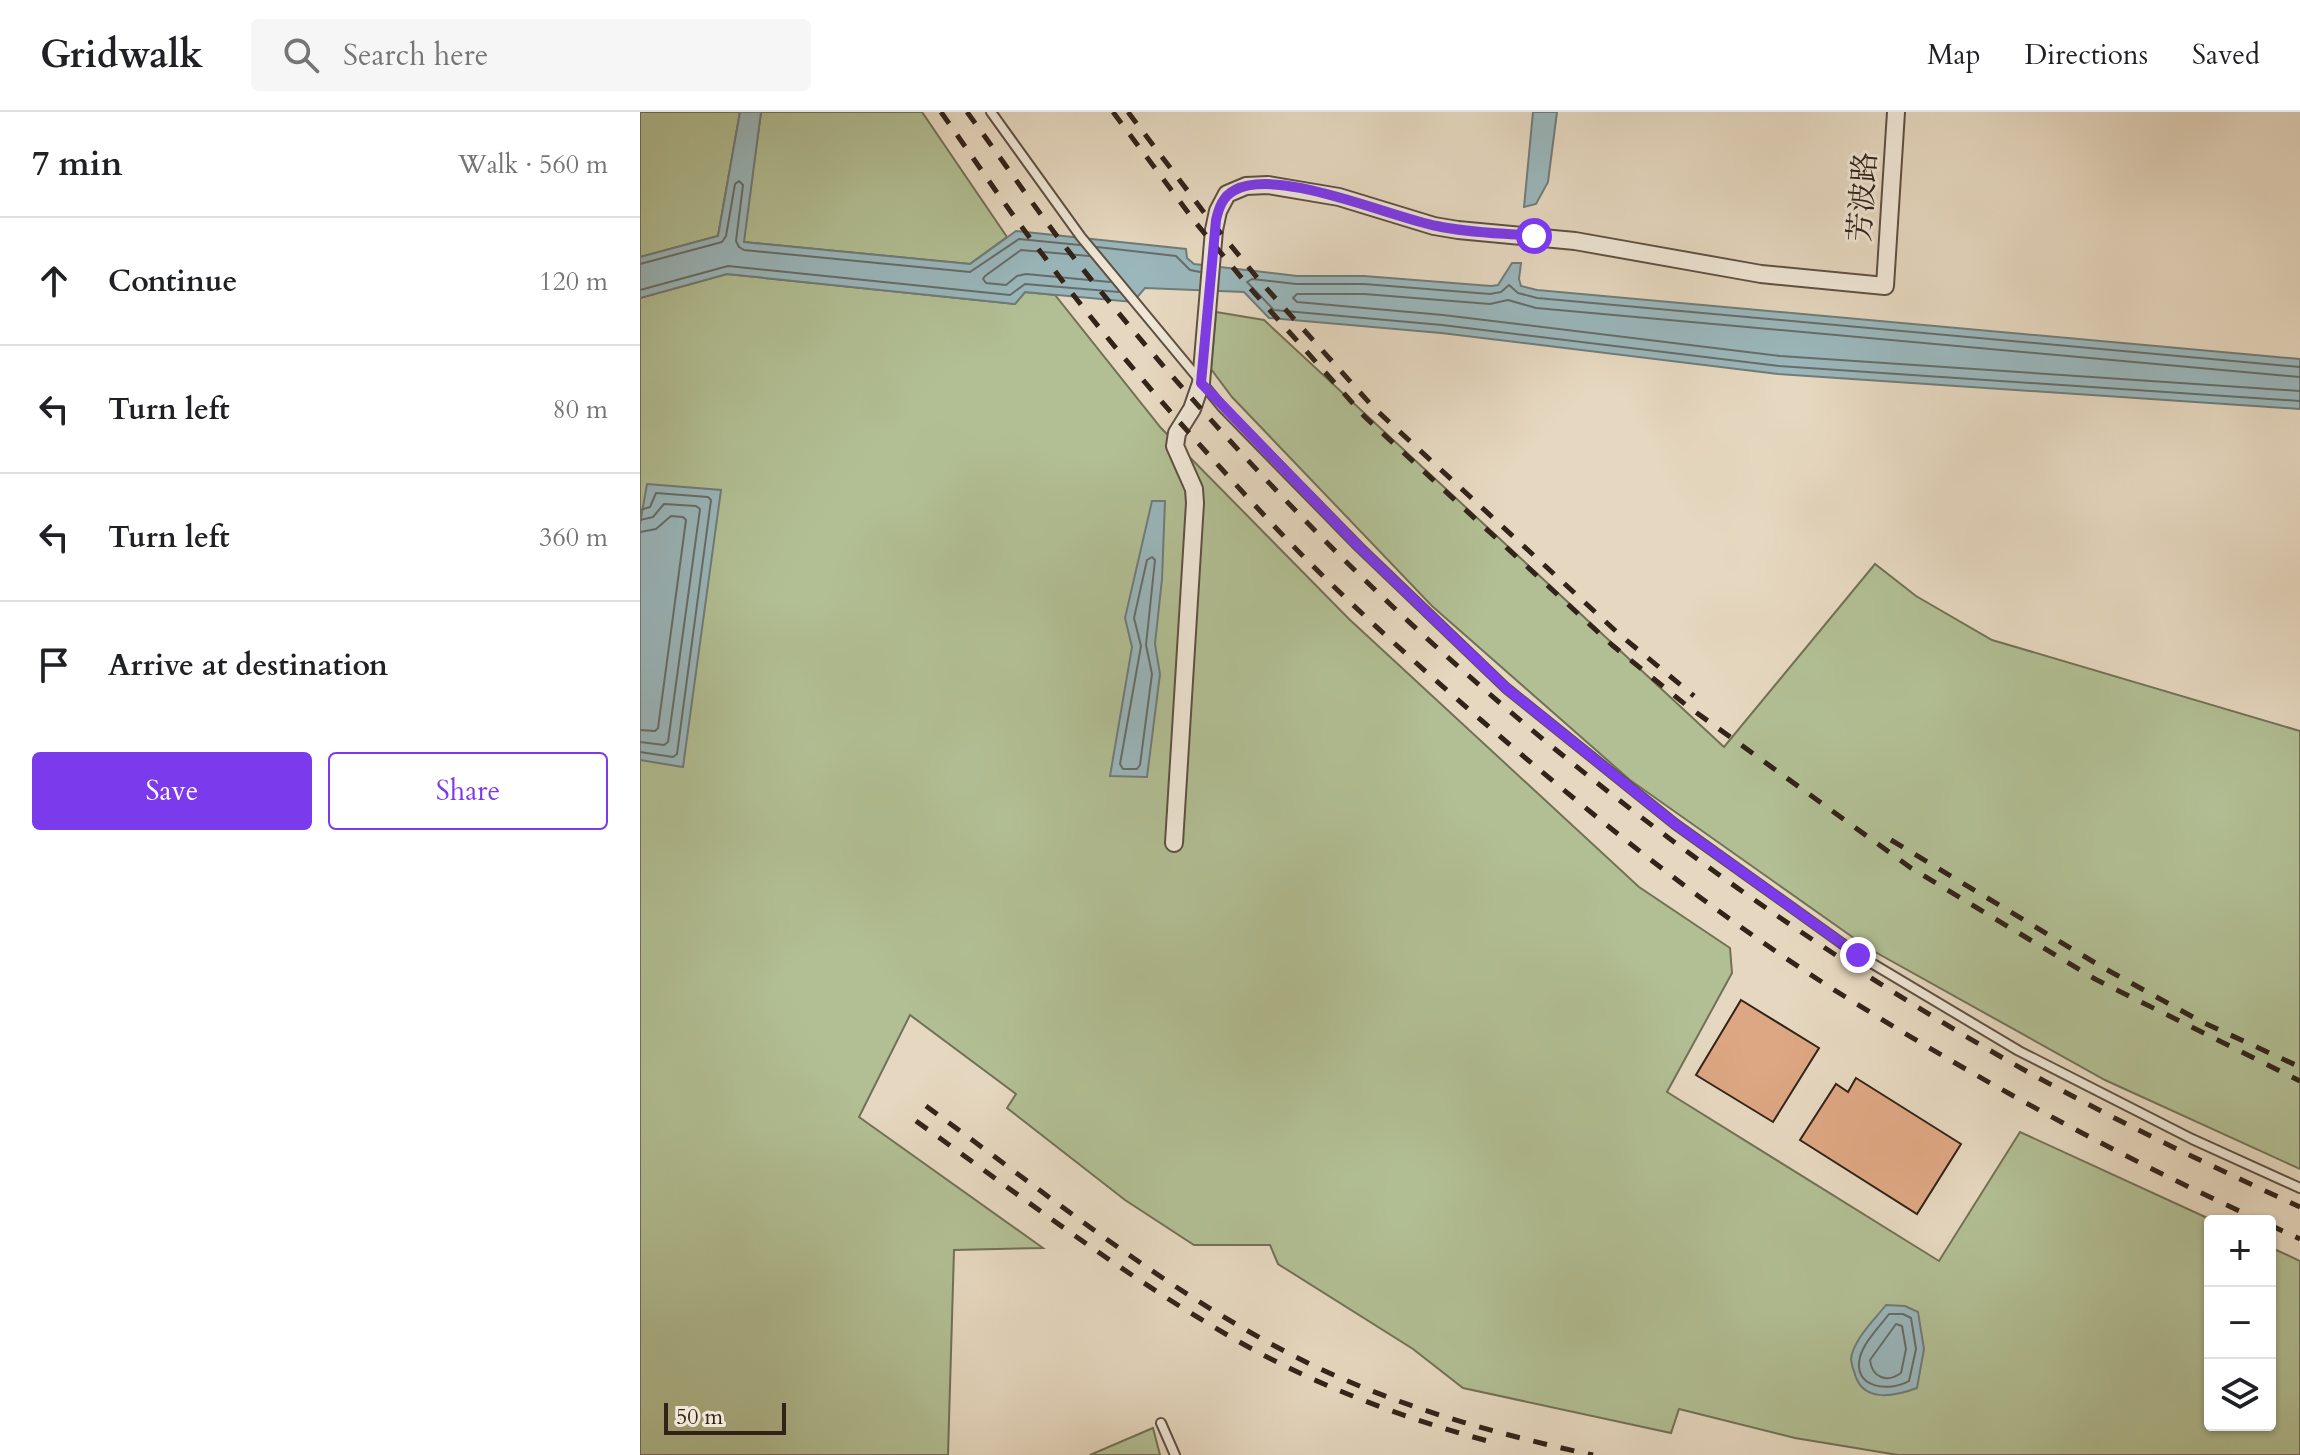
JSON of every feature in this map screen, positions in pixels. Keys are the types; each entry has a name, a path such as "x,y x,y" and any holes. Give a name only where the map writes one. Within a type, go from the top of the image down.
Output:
{"street":[{"name":"芳波路","path":"1201,383 1214,230 1222,202 1237,189 1258,185 1339,197 1434,226 1458,230 1575,241 1761,274 1885,286 1896,112"},
{"path":"1174,843 1195,503 1194,489 1175,446 1177,433 1192,409 1201,383"}],"lane":[{"path":"991,112 1081,237 1201,383 1359,547 1506,688 1675,824 1858,955 2019,1051 2192,1139 2300,1188"},
{"path":"1161,1423 1175,1455"}],"green space":[{"path":"640,112 740,112 718,236 640,257"},
{"path":"761,112 922,112 1007,237 970,264 743,242"},
{"path":"727,274 1015,304 1025,292 1055,295 1161,428 1349,619 1639,887 1730,948 1732,973 1667,1092 1939,1261 2020,1132 2204,1216 2204,1431 2276,1431 2276,1250 2300,1261 2300,1455 1898,1455 1795,1438 1679,1409 1671,1433 1463,1388 1413,1349 1278,1264 1270,1245 1194,1245 1125,1200 1007,1108 1016,1094 910,1015 859,1117 1043,1248 954,1250 948,1455 640,1455 640,298"},
{"path":"1216,312 1264,320 1724,747 1875,564 1916,596 1992,640 2300,731 2300,1169 2105,1080 1868,948 1630,780 1432,606 1232,397 1211,369"},
{"path":"1153,1428 1160,1455 1090,1455"}],"water":[{"path":"740,112 761,112 744,242 970,264 1016,231 1186,249 1187,258 1194,264 1297,276 1364,276 1491,286 1498,285 1512,263 1521,263 1521,286 1537,290 2300,359 2300,409 1778,374 1441,333 1269,318 1244,292 1145,288 1133,302 1025,292 1015,304 727,274 640,298 640,257 718,236"},
{"path":"1533,112 1557,112 1548,182 1536,204 1524,207"},
{"path":"647,484 721,490 683,767 640,760 640,524"},
{"path":"1152,501 1165,501 1162,579 1155,644 1160,674 1147,777 1110,776 1132,647 1125,618"},
{"path":"1886,1305 1905,1306 1918,1312 1924,1349 1917,1388 1898,1394 1879,1395 1863,1388 1851,1359 1860,1337"}],"building":[{"path":"1741,1000 1819,1048 1773,1122 1696,1075"},
{"path":"1856,1078 1961,1144 1917,1214 1800,1140 1836,1084 1848,1092"}],"railway":[{"path":"941,112 1070,291 1215,462 1351,603 1524,757 1703,900 1844,996 2049,1115 2248,1215"},
{"path":"967,112 1088,275 1234,446 1375,590 1544,740 1725,879 1914,1005 2081,1101 2300,1207"},
{"path":"1113,112 1196,223 1365,417 1612,645 1686,705 1911,868 2095,979 2300,1081"},
{"path":"1128,112 1259,280 1374,408 1619,634 1694,696"},
{"path":"1891,840 2102,967 2200,1021 2300,1067"},
{"path":"926,1106 1153,1272 1249,1332 1298,1358 1369,1390 1442,1416 1593,1455"},
{"path":"916,1121 1113,1262 1236,1340 1299,1373 1364,1401 1499,1444"},
{"path":"2276,1228 2300,1239"}],"route":[{"path":"1534,236 1434,226 1355,201 1306,190 1268,185 1237,189 1227,194 1216,220 1201,383 1359,547 1506,688 1675,824 1858,955"}]}
